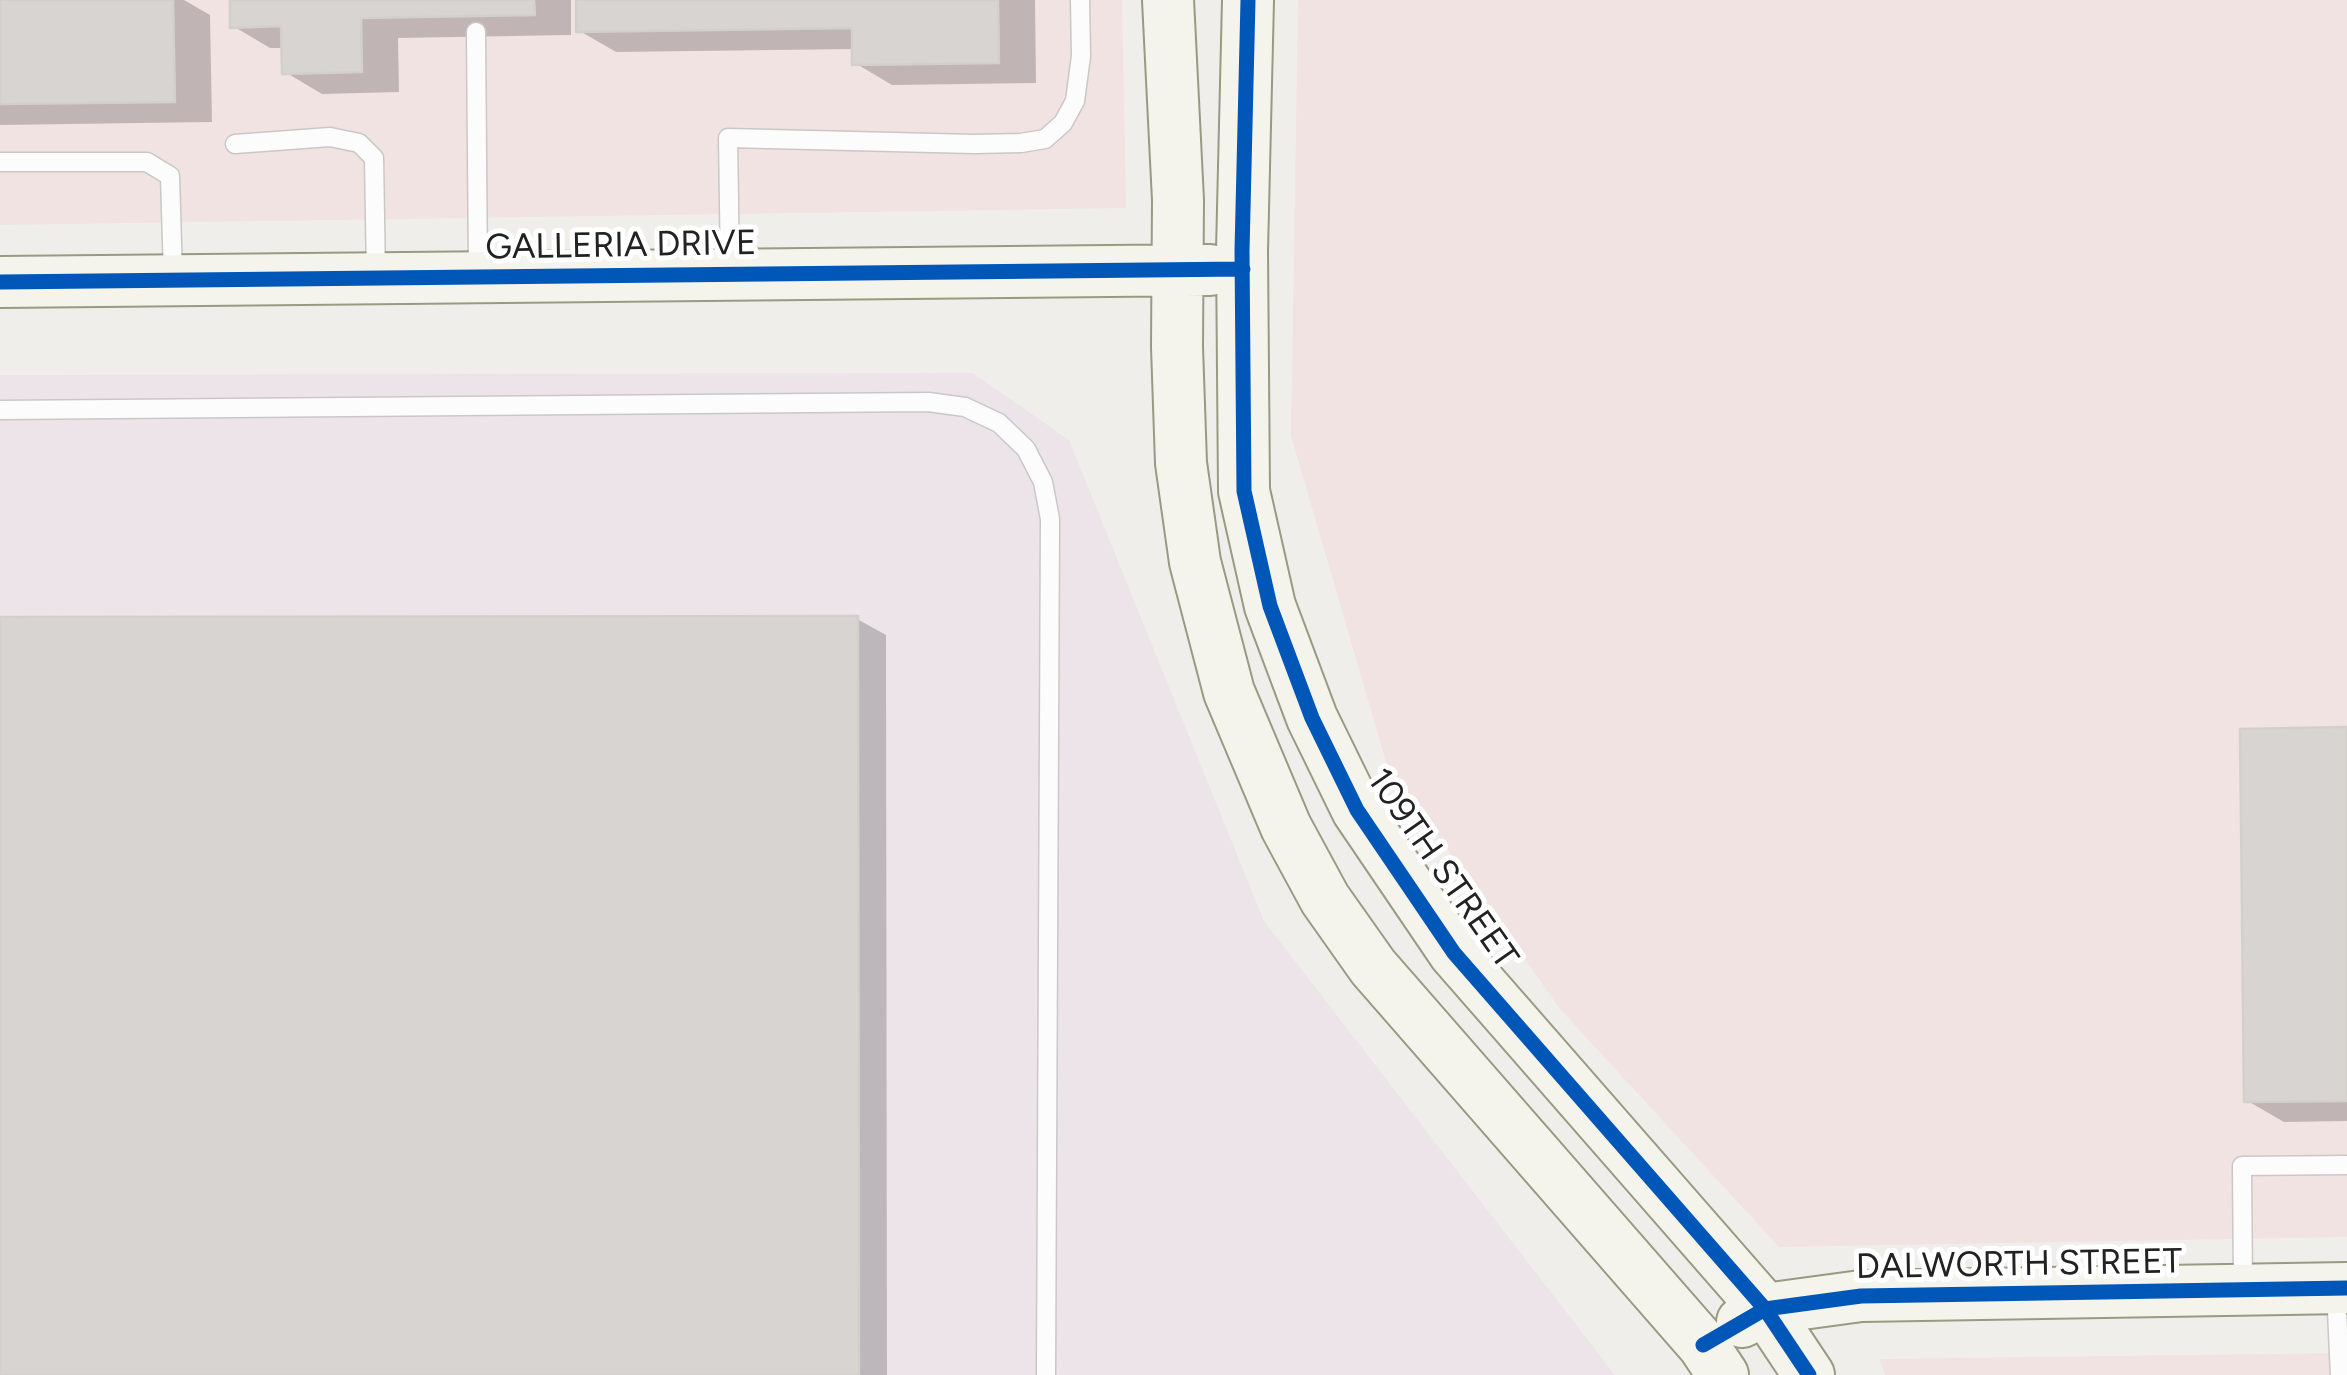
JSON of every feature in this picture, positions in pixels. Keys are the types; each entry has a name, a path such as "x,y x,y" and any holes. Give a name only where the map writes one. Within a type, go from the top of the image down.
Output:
{"street":[{"path":"1168,0 1178,200 1182,463 1194,562 1228,692 1286,827 1325,899 1373,967 1713,1360"},
{"name":"109TH STREET","path":"1248,0 1242,269 1244,491 1270,606 1312,718 1357,810 1454,953 1766,1309 1809,1375"},
{"name":"GALLERIA DRIVE","path":"0,282 1242,269"},
{"name":"DALWORTH STREET","path":"1713,1360 1766,1309 1861,1296 2342,1288"}],"lane":[{"path":"730,275 728,138 974,144 1021,144 1045,139 1063,123 1075,101 1081,56 1080,0"},
{"path":"476,32 478,277"},
{"path":"234,144 330,137 360,143 374,158 376,278"},
{"path":"0,162 147,162 170,176 174,280"},
{"path":"0,410 928,402 965,407 1012,436 1026,449 1043,482 1050,518 1046,1375"},
{"path":"2243,1290 2242,1166 2347,1166"},
{"path":"2340,1375 2342,1288"}],"shaded area":[{"path":"0,0 1122,0 1126,208 0,225"},
{"path":"1298,0 2347,0 2347,1237 1779,1247 1560,1009 1386,762 1291,436"},
{"path":"973,373 1069,440 1264,921 1615,1375 0,1375 0,375"},
{"path":"2347,1353 2347,1375 1885,1375 1879,1359"}],"building":[{"path":"0,0 173,0 175,102 0,104"},
{"path":"230,0 534,0 535,15 361,18 362,72 282,74 281,26 230,28"},
{"path":"576,0 998,0 999,63 852,65 852,28 576,32"},
{"path":"858,616 859,1375 0,1375 0,617"},
{"path":"2347,727 2347,1101 2244,1102 2240,729"}],"cycle path":[{"path":"1248,0 1242,251 1244,491 1270,606 1312,718 1357,810 1454,953 1765,1309 1809,1375"},
{"path":"0,282 1243,269"},
{"path":"1703,1345 1765,1309 1861,1296 2347,1288"}]}
